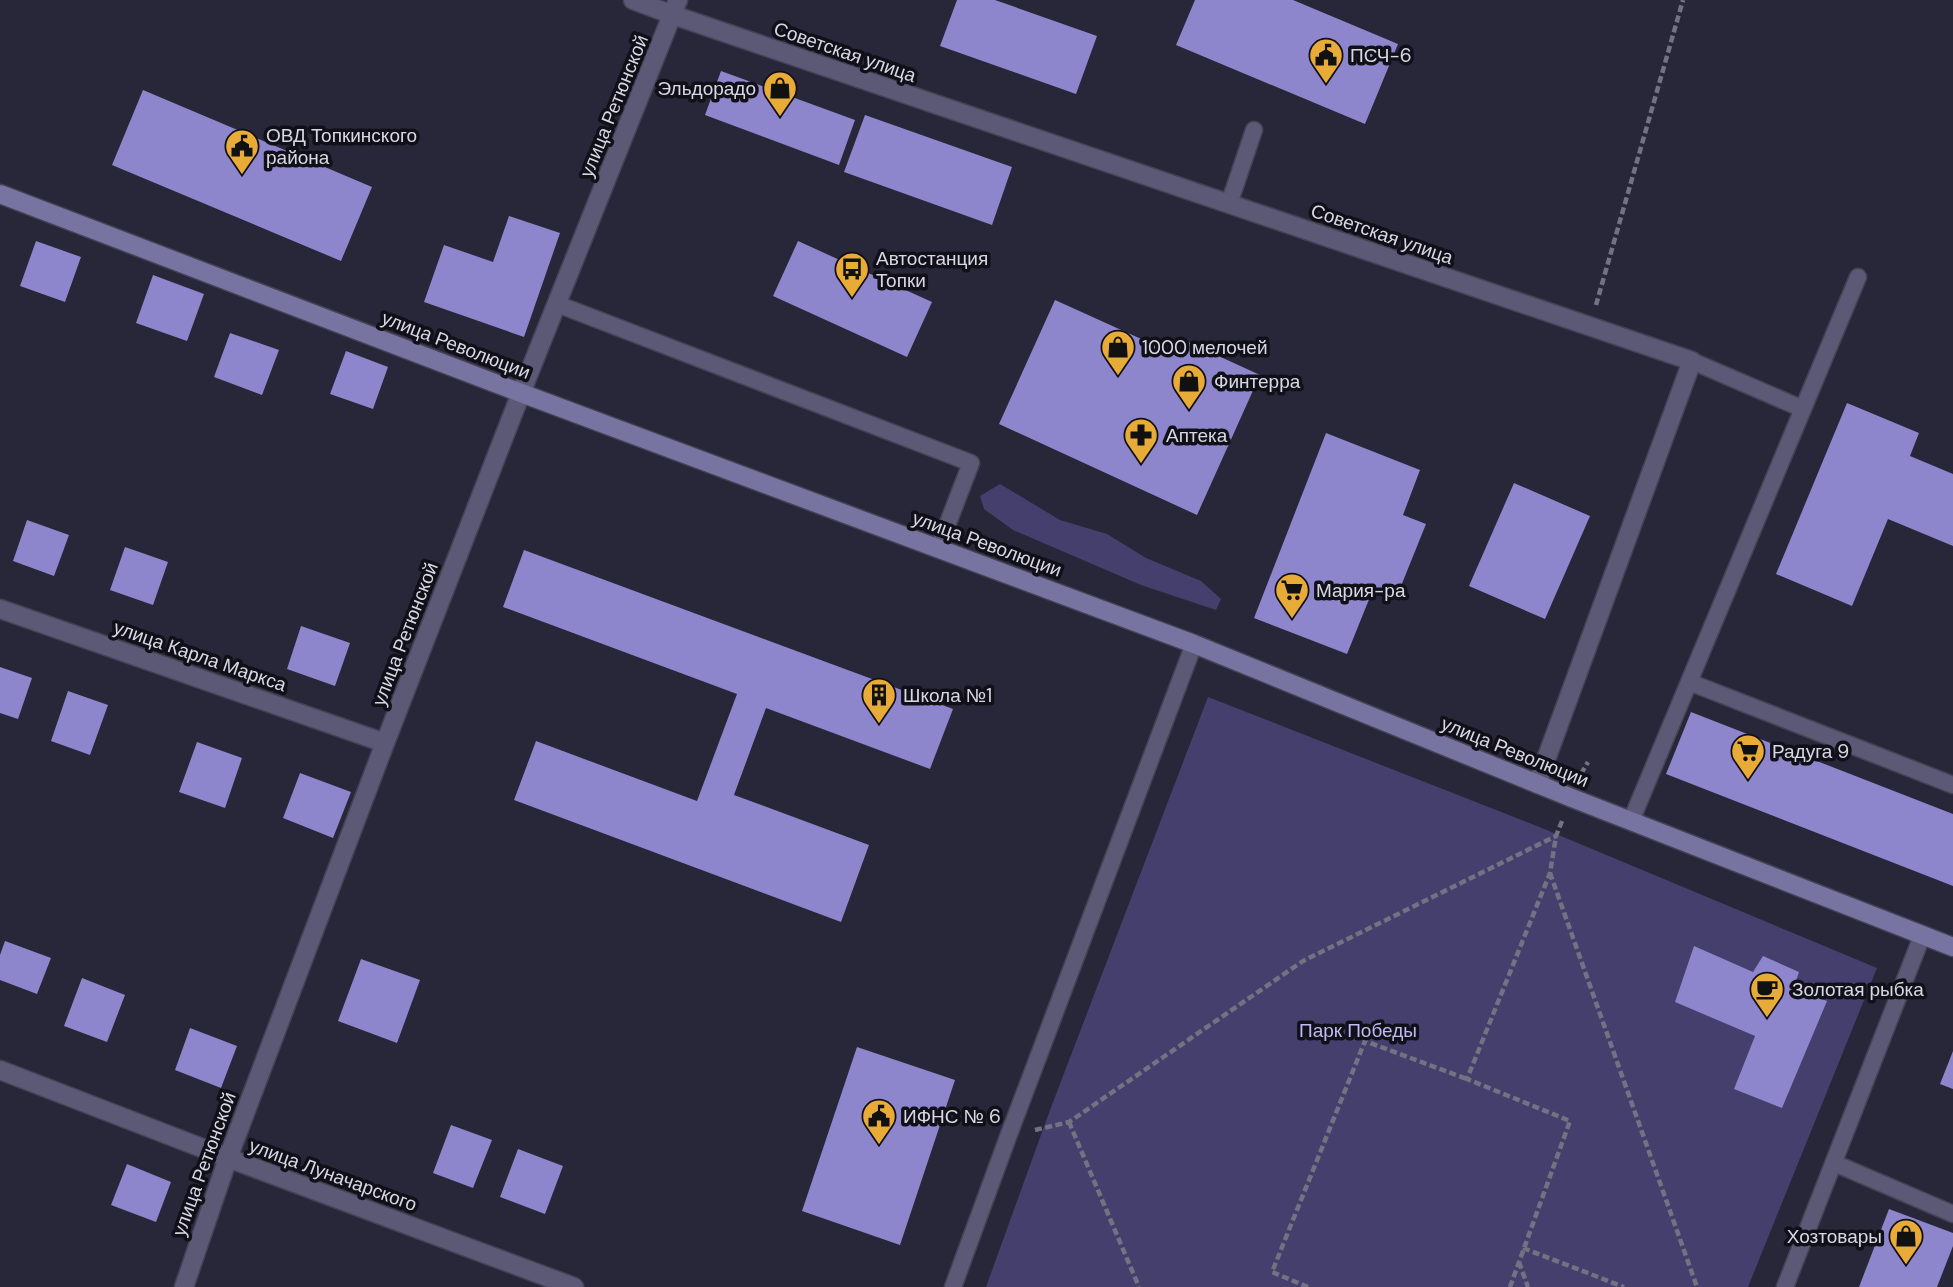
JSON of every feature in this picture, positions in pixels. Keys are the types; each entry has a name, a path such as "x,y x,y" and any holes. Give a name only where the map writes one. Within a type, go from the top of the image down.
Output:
{"street":[{"name":"Советская улица","path":"633,0 676,8 1229,204 1692,361"},
{"name":"улица Ретюнской","path":"184,1287 228,1158 385,743 556,304 676,8"},
{"name":"улица Революции","path":"0,194 521,393 1194,644 1537,784 1953,947"},
{"path":"1537,784 1692,361"},
{"name":"улица Карла Маркса","path":"0,609 385,743"},
{"name":"улица Луначарского","path":"0,1070 574,1287"}],"lane":[{"path":"1229,204 1254,130"},
{"path":"1631,821 1858,276"},
{"path":"556,304 971,463 938,549"},
{"path":"1692,361 1802,409"},
{"path":"953,1287 1194,644"},
{"path":"1689,682 1953,785"},
{"path":"1786,1287 1922,936"},
{"path":"1834,1163 1953,1214"}],"path":[{"path":"1590,327 1683,0"},
{"path":"1581,774 1588,762"},
{"path":"1467,1079 1550,873 1556,836 1563,820"},
{"path":"1008,1137 1069,1122 1303,961 1556,836"},
{"path":"1550,873 1697,1287"},
{"path":"1308,1287 1272,1272 1365,1041 1570,1121 1510,1287"},
{"path":"1069,1122 1139,1287"},
{"path":"1523,1248 1624,1287"},
{"path":"1519,1261 1528,1287"}],"green space":[{"path":"1000,484 1060,520 1107,534 1146,558 1201,581 1221,599 1216,610 1141,585 1013,530 984,509 980,496"},
{"name":"Парк Победы","path":"1208,697 1537,826 1877,968 1748,1287 986,1287 1050,1110"}],"building":[{"path":"957,0 995,0 1097,36 1076,94 940,46"},
{"name":"ПСЧ-6","path":"1195,0 1293,0 1398,44 1365,124 1176,45"},
{"name":"Эльдорадо","path":"721,71 855,120 839,165 705,115"},
{"name":"ОВД Топкинского района","path":"143,90 372,187 341,261 112,165"},
{"path":"865,115 1012,167 992,225 844,172"},
{"path":"509,216 560,233 524,337 424,302 444,245 493,262"},
{"path":"36,241 81,257 65,302 20,286"},
{"name":"Автостанция Топки","path":"798,241 932,302 907,357 773,296"},
{"path":"153,275 204,294 187,341 136,323"},
{"path":"1055,300 1181,357 1188,342 1260,375 1197,515 999,424"},
{"path":"230,333 279,350 262,395 214,377"},
{"path":"346,351 388,367 373,409 330,394"},
{"path":"1847,403 1919,433 1910,456 1953,474 1953,546 1888,519 1852,606 1776,574"},
{"path":"1326,433 1420,470 1403,515 1426,524 1397,596 1374,587 1347,654 1254,618"},
{"path":"1514,483 1590,516 1545,619 1469,586"},
{"path":"27,520 69,535 54,576 13,561"},
{"path":"125,547 168,562 153,605 110,590"},
{"name":"Школа №1","path":"524,550 953,709 930,769 766,708 734,795 869,845 841,922 514,800 536,741 697,801 737,694 503,607"},
{"path":"301,626 350,643 335,686 287,669"},
{"path":"0,667 32,678 18,719 0,713"},
{"path":"68,691 108,705 90,755 51,741"},
{"path":"1691,712 1953,814 1953,886 1666,774"},
{"path":"197,742 242,758 225,808 179,792"},
{"path":"300,773 351,792 333,838 283,818"},
{"path":"5,941 51,958 37,994 0,980 0,955"},
{"name":"Золотая рыбка","path":"1694,946 1753,972 1763,956 1799,972 1794,987 1827,1001 1782,1108 1734,1089 1755,1036 1675,1002"},
{"path":"361,959 420,980 397,1043 338,1021"},
{"path":"82,978 125,995 107,1042 64,1026"},
{"path":"190,1028 237,1046 221,1088 175,1070"},
{"name":"ИФНС № 6","path":"857,1047 955,1080 900,1245 802,1211"},
{"path":"1953,1051 1953,1089 1940,1084"},
{"path":"451,1125 492,1140 473,1188 433,1173"},
{"path":"518,1149 563,1166 545,1214 500,1197"},
{"path":"127,1164 171,1182 156,1222 111,1205"},
{"name":"Хозтовары","path":"1889,1209 1953,1233 1953,1246 1937,1287 1859,1287"}],"place":[{"name":"ПСЧ-6","path":"1326,85"},
{"name":"Эльдорадо","path":"780,118"},
{"name":"ОВД Топкинского района","path":"242,176"},
{"name":"Автостанция Топки","path":"852,299"},
{"name":"1000 мелочей","path":"1118,377"},
{"name":"Финтерра","path":"1189,411"},
{"name":"Аптека","path":"1141,465"},
{"name":"Мария-ра","path":"1292,620"},
{"name":"Школа №1","path":"879,725"},
{"name":"Радуга 9","path":"1748,781"},
{"name":"Золотая рыбка","path":"1767,1019"},
{"name":"ИФНС № 6","path":"879,1146"},
{"name":"Хозтовары","path":"1906,1266"}]}
